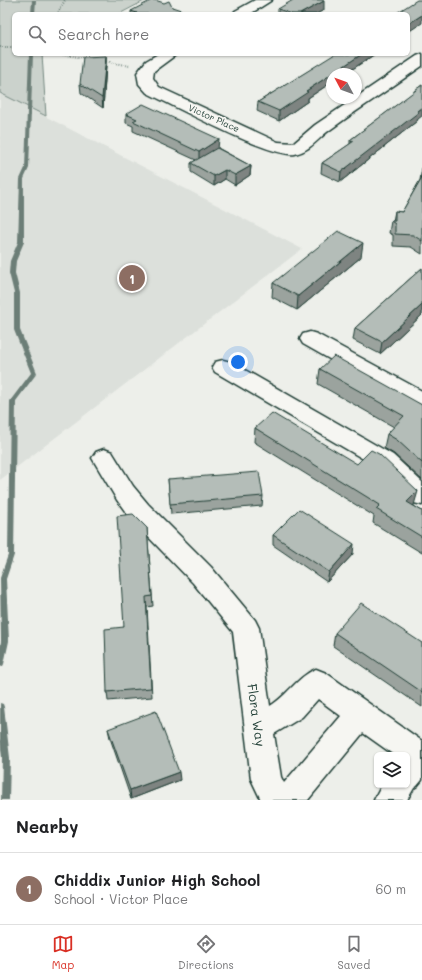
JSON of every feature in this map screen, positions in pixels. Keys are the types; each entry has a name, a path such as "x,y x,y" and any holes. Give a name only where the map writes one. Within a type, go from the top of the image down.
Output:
{"street":[{"path":"244,12 265,0"},
{"path":"140,72 144,74 148,68 166,56"},
{"name":"Victor Place","path":"140,72 149,86 161,95 272,146 290,149 307,143 321,129 422,59"},
{"path":"310,339 422,400"},
{"path":"223,367 385,461 400,477 422,496"},
{"name":"Flora Way","path":"104,458 125,493 139,511 202,575 246,628 266,779 276,800"},
{"path":"259,728 292,708 316,682 421,757 410,772"},
{"path":"289,800 361,714"},
{"path":"390,800 398,788"}],"path":[{"path":"58,12 64,0"},
{"path":"0,47 12,47"},
{"path":"70,56 89,59"},
{"path":"97,60 140,72"}],"shaded area":[{"path":"0,0 146,0 123,12 12,12 12,56 42,56 46,116 0,93"},
{"path":"0,93 302,249 0,480"}],"building":[{"path":"152,0 164,3 169,1 172,7 181,10 178,12 131,11"},
{"path":"293,0 324,1 304,12 286,12 278,9"},
{"path":"417,0 422,0 422,15 410,23 410,12 398,12"},
{"path":"106,56 102,98 80,84 83,57"},
{"path":"332,56 359,56 341,68 326,68 326,78 306,91 308,92 279,111 258,102"},
{"path":"422,85 422,107 417,111 419,112 341,172 322,163 354,141 350,140"},
{"path":"143,104 219,139 199,152 133,121 137,119 126,114"},
{"path":"217,148 251,166 235,175 225,170 214,176 191,163"},
{"path":"422,177 422,241 413,235 395,234 395,224 391,221 395,221 395,211 402,212"},
{"path":"338,231 363,243 298,296 273,283"},
{"path":"422,268 422,305 382,342 355,328"},
{"path":"334,356 422,405 422,463 397,440 387,434 404,416 320,369"},
{"path":"272,413 357,464 371,450 379,454 418,491 407,502 422,511 422,537 376,509 380,505 255,428"},
{"path":"259,472 263,496 170,504 168,479"},
{"path":"299,509 354,544 329,572 273,535"},
{"path":"133,514 147,528 152,596 146,597 151,688 107,692 105,629 124,627 117,516"},
{"path":"361,603 422,643 422,692 335,633"},
{"path":"156,711 179,772 130,790 108,729"}],"waterway":[{"path":"33,12 34,0"},
{"path":"0,664 5,641 3,579 11,555 13,401 34,373 17,330 17,293 12,273 13,261 21,242 22,179 27,168 31,56"},
{"path":"0,707 6,758 5,800"}],"place":[{"name":"Chiddix Junior High School","path":"132,278"}]}
